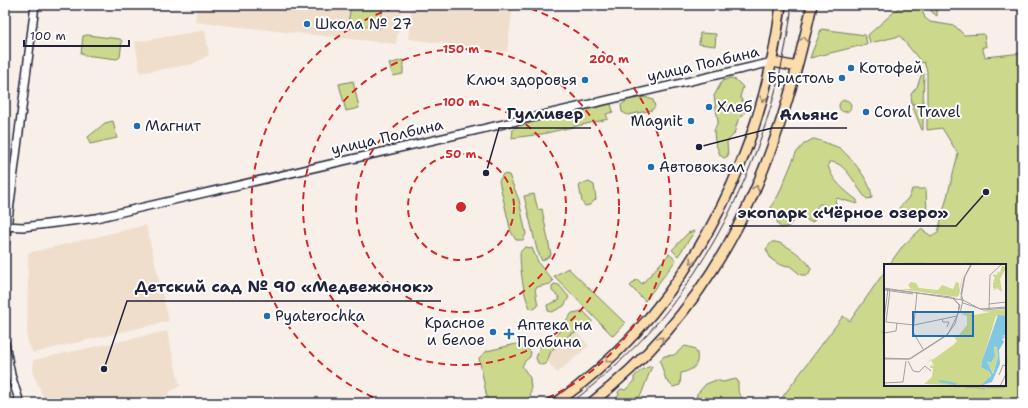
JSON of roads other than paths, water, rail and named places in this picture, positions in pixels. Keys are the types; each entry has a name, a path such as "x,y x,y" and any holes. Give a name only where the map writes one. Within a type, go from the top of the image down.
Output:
{"main road":[{"path":"556,403 605,363 649,319 675,286 695,256 719,214 743,157 760,109 773,62 781,5"},
{"path":"591,403 619,380 673,326 709,276 740,223 754,194 780,126 797,67 812,5"},
{"name":"улица Полбина","path":"773,62 797,67"}],"street":[{"path":"5,243 35,5"},
{"name":"улица Полбина","path":"6,226 30,226 96,218 773,62"},
{"path":"5,343 11,375 20,403"}],"tram line":[{"path":"571,403 624,358 649,332 671,306 695,273 716,238 735,201 765,125 777,85 786,45 792,5"}],"place":[{"name":"Школа № 27","path":"307,24"},
{"name":"Котофей","path":"851,68"},
{"name":"Бристоль","path":"842,78"},
{"name":"Ключ здоровья","path":"585,80"},
{"name":"Хлеб","path":"709,107"},
{"name":"Coral Travel","path":"866,112"},
{"name":"Magnit","path":"691,121"},
{"name":"Магнит","path":"137,126"},
{"name":"Альянс","path":"699,147"},
{"name":"Автовокзал","path":"651,167"},
{"name":"Гулливер","path":"486,173"},
{"name":"экопарк «Чёрное озеро»","path":"986,192"},
{"name":"Pyaterochka","path":"267,316"},
{"name":"Красное и белое","path":"493,332"},
{"name":"Аптека на Полбина","path":"509,334"},
{"name":"Детский сад № 90 «Медвежонок»","path":"104,369"}]}
